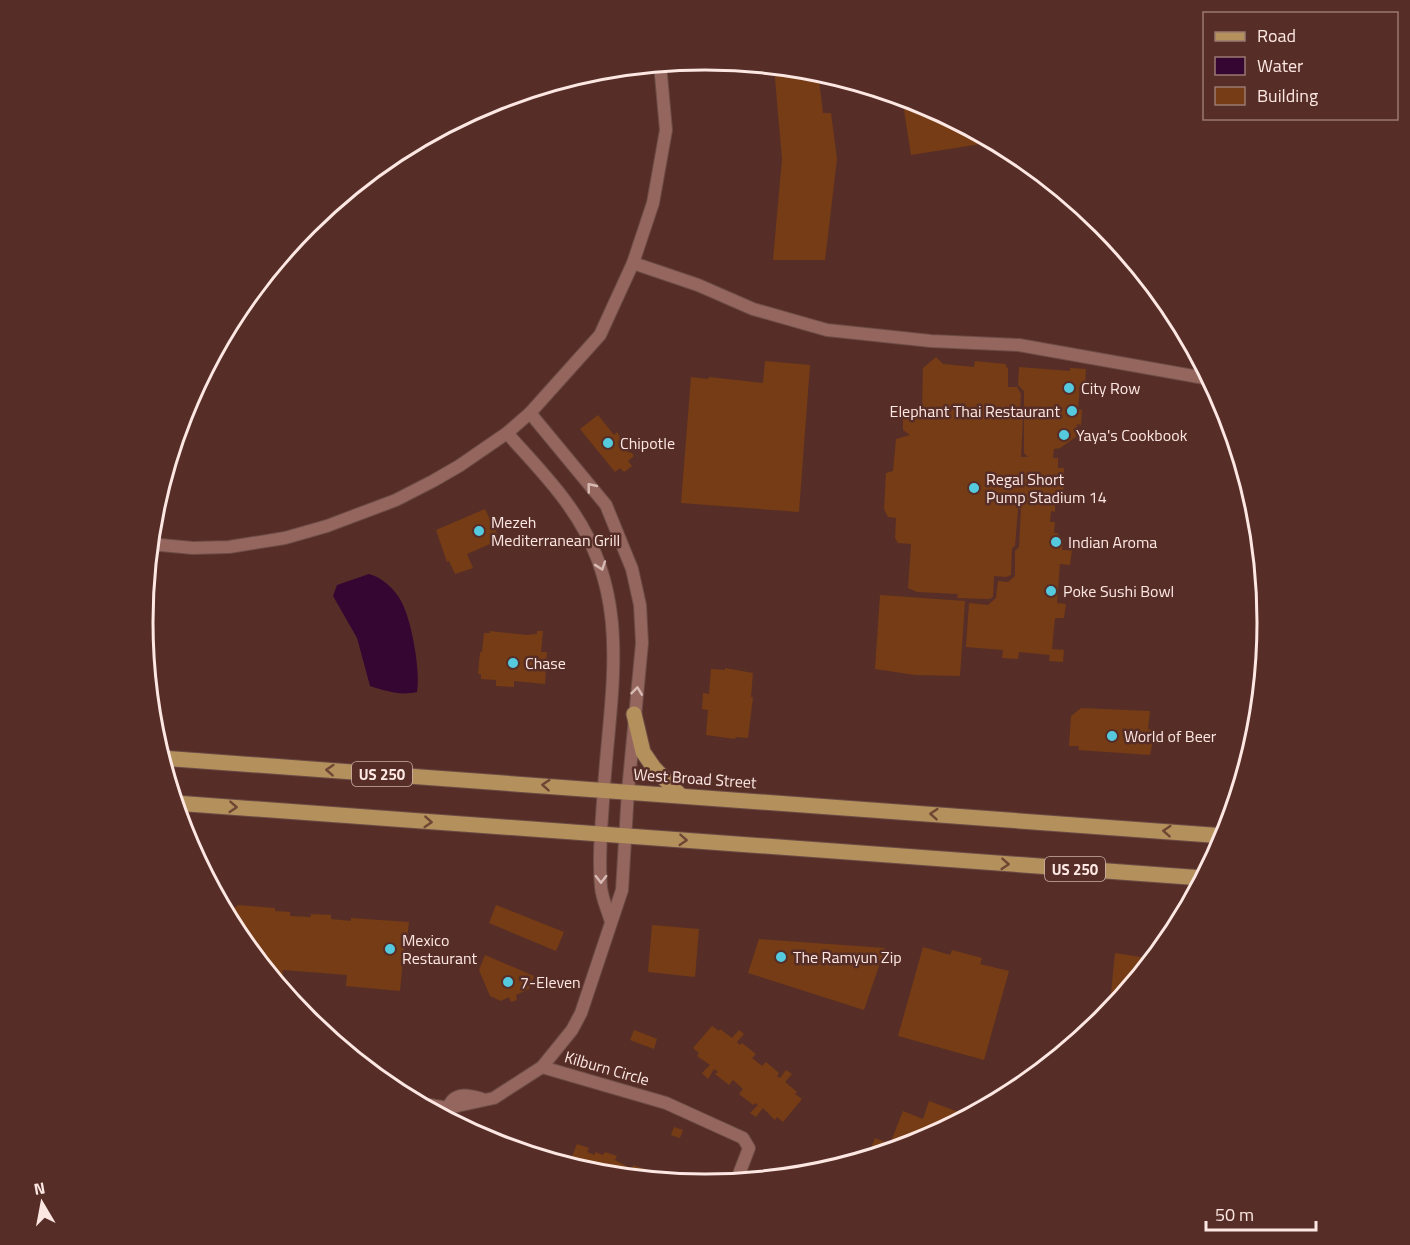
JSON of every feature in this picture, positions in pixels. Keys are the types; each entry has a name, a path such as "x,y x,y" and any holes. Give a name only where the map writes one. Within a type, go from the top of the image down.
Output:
{"main road":[{"path":"634,714 643,752 654,768 680,795"},
{"name":"West Broad Street","path":"171,759 1214,835"},
{"name":"US 250","path":"183,804 1194,877"}],"street":[{"path":"159,545 192,548 229,547 285,538 327,526 396,500 433,481 507,433 530,413 600,335 633,263 653,203 666,130 661,73"},
{"path":"633,263 698,285 753,309 827,330 931,341 1019,345 1200,377"},
{"path":"530,413 606,505 632,569 640,605 642,643 634,714 622,890 581,1013 572,1030 542,1067"},
{"path":"507,433 570,506 591,541 610,602 614,636 601,835 601,889 611,922"},
{"name":"Kilburn Circle","path":"440,1107 448,1108 450,1102 463,1095 486,1100 494,1098 542,1067 666,1103 742,1138 748,1148 739,1173"}],"water":[{"path":"369,574 389,585 403,604 414,643 418,671 417,692 399,693 370,686 357,638 333,596 337,585"}],"building":[{"path":"775,75 819,82 823,113 831,113 837,159 825,260 773,260 782,159"},
{"path":"904,108 949,127 981,144 911,155"},
{"name":"Regal Short Pump Stadium 14","path":"936,357 943,364 974,367 975,361 1005,364 1008,369 1008,387 1017,387 1021,394 1020,413 1023,419 1021,457 1028,457 1024,453 1024,391 1018,385 1019,367 1070,371 1070,368 1086,369 1085,386 1080,386 1078,409 1082,410 1081,425 1077,424 1076,437 1060,448 1054,449 1053,458 1058,458 1058,468 1064,468 1063,504 1055,504 1055,512 1051,511 1050,522 1055,522 1054,533 1057,533 1063,540 1062,550 1072,550 1070,565 1060,564 1057,603 1066,604 1064,618 1055,618 1052,649 1064,650 1063,662 1049,661 1050,655 1019,652 1018,659 1002,658 1003,650 966,647 969,603 988,605 996,598 998,581 1008,582 1015,576 1015,551 1019,547 1021,509 1018,509 1015,546 1012,548 1011,575 994,576 993,597 989,599 957,598 958,594 917,592 908,588 911,544 898,543 895,538 896,518 888,517 884,509 886,473 893,471 896,439 910,435 903,430 903,411 909,408 922,409 923,368"},
{"path":"765,361 810,365 799,512 681,503 691,377 763,383"},
{"name":"Chipotle","path":"598,415 614,435 617,432 629,453 631,452 634,456 628,461 632,466 624,472 620,468 615,472 580,429"},
{"path":"485,509 499,540 467,554 473,568 455,574 449,561 447,562 436,530"},
{"path":"880,595 965,601 960,676 915,675 875,669"},
{"name":"Chase","path":"490,631 527,635 543,631 541,652 547,652 545,684 514,681 514,687 496,686 496,680 481,679 481,674 478,674 480,652 482,652 484,633 490,633"},
{"path":"725,668 753,673 751,697 753,697 748,738 736,737 735,739 706,735 708,710 702,709 703,693 709,694 711,669 725,670"},
{"name":"World of Beer","path":"1081,708 1150,711 1148,729 1155,730 1150,755 1078,750 1079,746 1069,746 1071,716"},
{"path":"237,905 275,908 275,911 290,912 290,916 331,915 331,919 351,921 351,918 409,922 400,991 346,986 347,975 283,970 282,977 267,959 232,907 237,907"},
{"path":"496,905 564,932 556,951 489,923"},
{"path":"652,925 699,929 695,977 648,972"},
{"path":"759,939 885,948 864,1010 748,973"},
{"path":"923,947 950,955 952,950 982,958 980,964 1009,971 984,1060 898,1036"},
{"path":"1115,953 1144,958 1120,986 1111,996"},
{"name":"7-Eleven","path":"485,955 534,976 529,989 516,995 517,1000 511,1002 509,997 501,1001 490,996 479,970"},
{"path":"712,1026 732,1038 739,1030 744,1034 737,1042 740,1045 742,1043 756,1054 752,1058 762,1066 766,1062 779,1073 777,1076 780,1078 786,1070 792,1074 785,1082 802,1099 783,1122 777,1117 775,1120 763,1108 756,1117 750,1113 758,1105 755,1103 753,1105 739,1094 743,1089 733,1080 729,1085 715,1074 718,1072 714,1069 708,1079 702,1073 710,1065 697,1056 699,1053 693,1048"},
{"path":"634,1030 657,1039 654,1049 630,1040"},
{"path":"929,1101 959,1112 891,1142 903,1111 923,1119"},
{"path":"674,1127 683,1130 680,1138 671,1135"},
{"path":"875,1138 887,1143 871,1149"},
{"path":"577,1144 589,1148 587,1152 595,1155 595,1152 603,1155 605,1152 617,1156 615,1160 632,1169 633,1165 645,1169 644,1171 633,1170 571,1158"}],"place":[{"name":"City Row","path":"1069,388"},
{"name":"Elephant Thai Restaurant","path":"1072,411"},
{"name":"Yaya's Cookbook","path":"1064,435"},
{"name":"Chipotle","path":"608,443"},
{"name":"Regal Short Pump Stadium 14","path":"974,488"},
{"name":"Mezeh Mediterranean Grill","path":"479,531"},
{"name":"Indian Aroma","path":"1056,542"},
{"name":"Poke Sushi Bowl","path":"1051,591"},
{"name":"Chase","path":"513,663"},
{"name":"World of Beer","path":"1112,736"},
{"name":"Mexico Restaurant","path":"390,949"},
{"name":"The Ramyun Zip","path":"781,957"},
{"name":"7-Eleven","path":"508,982"}]}
